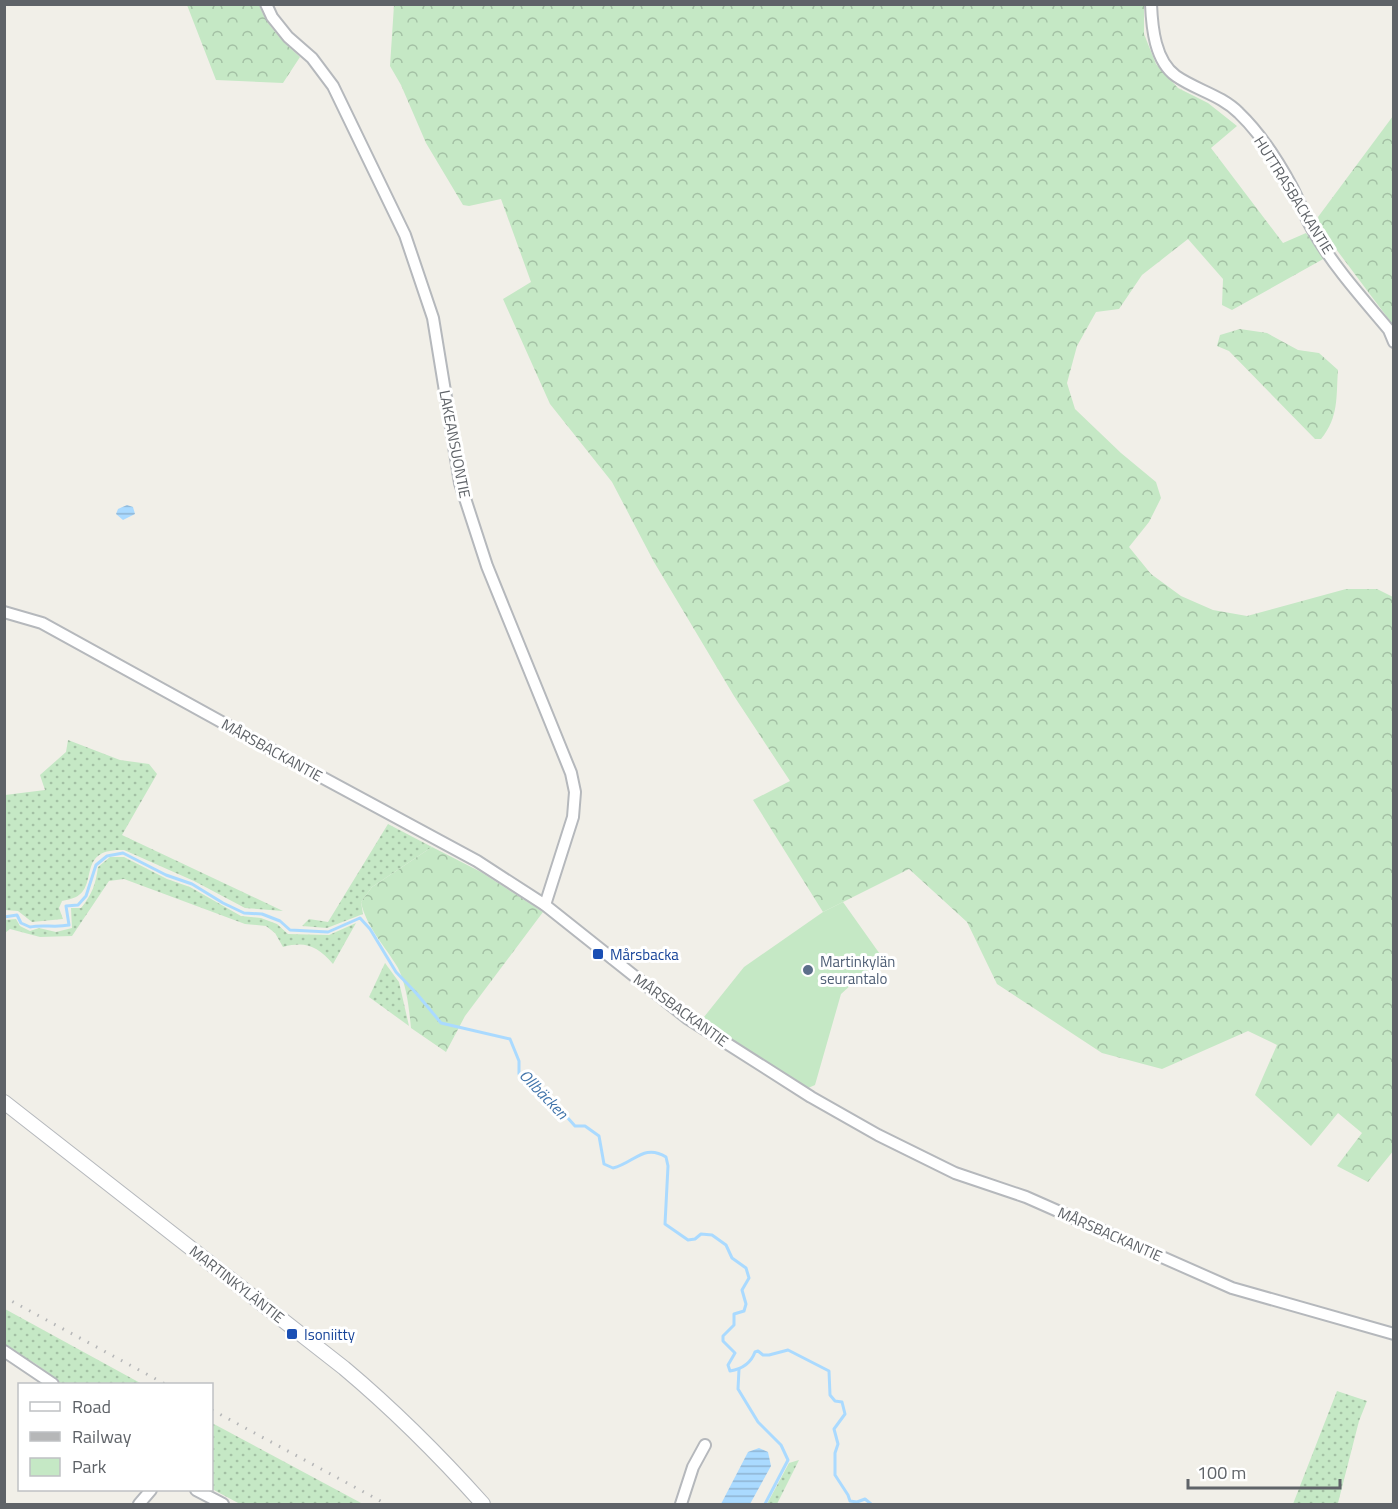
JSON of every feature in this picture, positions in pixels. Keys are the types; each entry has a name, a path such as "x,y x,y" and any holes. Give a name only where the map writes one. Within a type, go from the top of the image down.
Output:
{"street":[{"name":"LAKEANSUONTIE","path":"266,4 272,17 288,37 312,58 333,86 405,235 433,318 460,483 487,566 571,772 575,792 573,817 545,904"},
{"name":"HUTTRASBACKANTIE","path":"1151,4 1154,33 1166,66 1175,75 1224,100 1240,113 1269,150 1286,177 1314,232 1389,330 1394,342"},
{"name":"MÅRSBACKANTIE","path":"4,612 42,623 477,861 545,904 687,1018 809,1096 878,1135 955,1173 1026,1197 1232,1288 1394,1334"},
{"name":"MARTINKYLÄNTIE","path":"4,1102 379,1397 483,1504"},
{"path":"4,1351 52,1383"},
{"path":"681,1504 693,1467 705,1445"},
{"path":"139,1504 150,1491"},
{"path":"197,1491 223,1504"}],"green space":[{"path":"187,5 259,5 266,20 276,33 300,57 283,83 216,80"},
{"path":"394,5 1144,5 1144,34 1156,64 1178,88 1208,103 1237,126 1211,148 1283,243 1306,233 1325,258 1232,310 1222,305 1223,279 1188,239 1142,275 1119,309 1096,312 1077,346 1067,383 1075,409 1121,453 1156,482 1161,498 1149,522 1129,547 1151,574 1181,596 1213,610 1247,616 1346,589 1377,589 1393,597 1394,1150 1368,1182 1337,1166 1362,1133 1338,1113 1311,1146 1255,1095 1277,1045 1248,1031 1162,1069 1102,1053 997,984 967,922 909,869 823,912 753,800 790,781 734,696 654,562 612,482 550,404 503,299 531,282 501,199 469,206 463,205 426,143 401,85 390,66"},
{"path":"1393,116 1393,325 1321,229 1318,217"},
{"path":"1240,329 1267,333 1298,350 1319,353 1338,370 1334,415 1321,439 1315,439 1229,351 1217,346 1220,335"},
{"path":"68,740 120,760 149,764 157,774 122,835 283,911 245,908 194,881 124,850 109,851 99,855 94,861 83,891 76,897 62,901 59,908 63,919 32,922 18,911 5,910 5,795 45,790 40,775 66,752"},
{"path":"388,824 432,847 372,887 361,902 363,914 327,928 302,926 309,919 328,922"},
{"path":"432,847 481,872 543,912 465,1016 446,1052 411,1028 404,982 398,968 367,920 361,902 372,887"},
{"path":"110,857 124,857 167,879 190,887 241,916 261,918 277,924 288,934 329,935 356,923 333,964 311,946 283,947 275,933 266,926 245,924 124,879 109,881 72,936 40,937 10,929 5,933 5,920 16,919 20,926 30,931 39,928 56,932 72,928 71,908 81,908 85,903 93,889 98,867"},
{"path":"843,902 882,957 841,994 815,1085 806,1089 700,1022 744,967 823,912"},
{"path":"385,963 399,982 409,1026 369,997"},
{"path":"5,1309 140,1383 61,1383 36,1364 5,1346"},
{"path":"1337,1391 1367,1401 1359,1421 1338,1504 1293,1504"},
{"path":"213,1424 363,1504 240,1504 213,1490"},
{"path":"799,1460 777,1504 767,1504 789,1463"}],"water":[{"path":"127,505 133,507 135,514 123,520 116,514 118,509"},
{"path":"759,1448 768,1452 771,1466 750,1504 721,1504 748,1452"}],"waterway":[{"name":"Ollbäcken","path":"4,917 17,915 21,923 30,927 69,925 66,906 78,905 86,896 96,865 107,856 123,853 166,875 192,884 244,913 262,914 280,921 290,930 328,932 360,918 370,929 396,972 441,1023 510,1039 519,1061 519,1074 534,1089 550,1098 575,1126 585,1126 599,1136 604,1164 613,1168 639,1155 651,1152 666,1157 668,1166 665,1224 688,1240 695,1239 701,1234 712,1235 726,1245 732,1258 746,1268 749,1278 742,1290 746,1304 744,1311 734,1314 734,1325 723,1336 723,1341 735,1353 728,1365 730,1371 746,1365 755,1352 769,1355 788,1350 829,1371 830,1395 835,1401 842,1402 845,1414 834,1429 838,1444 835,1453 835,1475 850,1501 857,1502 865,1499 871,1504"},
{"path":"739,1369 738,1389 758,1422 781,1445 788,1460 765,1504"}],"railway":[{"path":"4,1297 163,1383"},
{"path":"213,1411 386,1504"}],"place":[{"name":"Mårsbacka","path":"598,954"},
{"name":"Martinkylän seurantalo","path":"808,970"},
{"name":"Isoniitty","path":"292,1334"}]}
